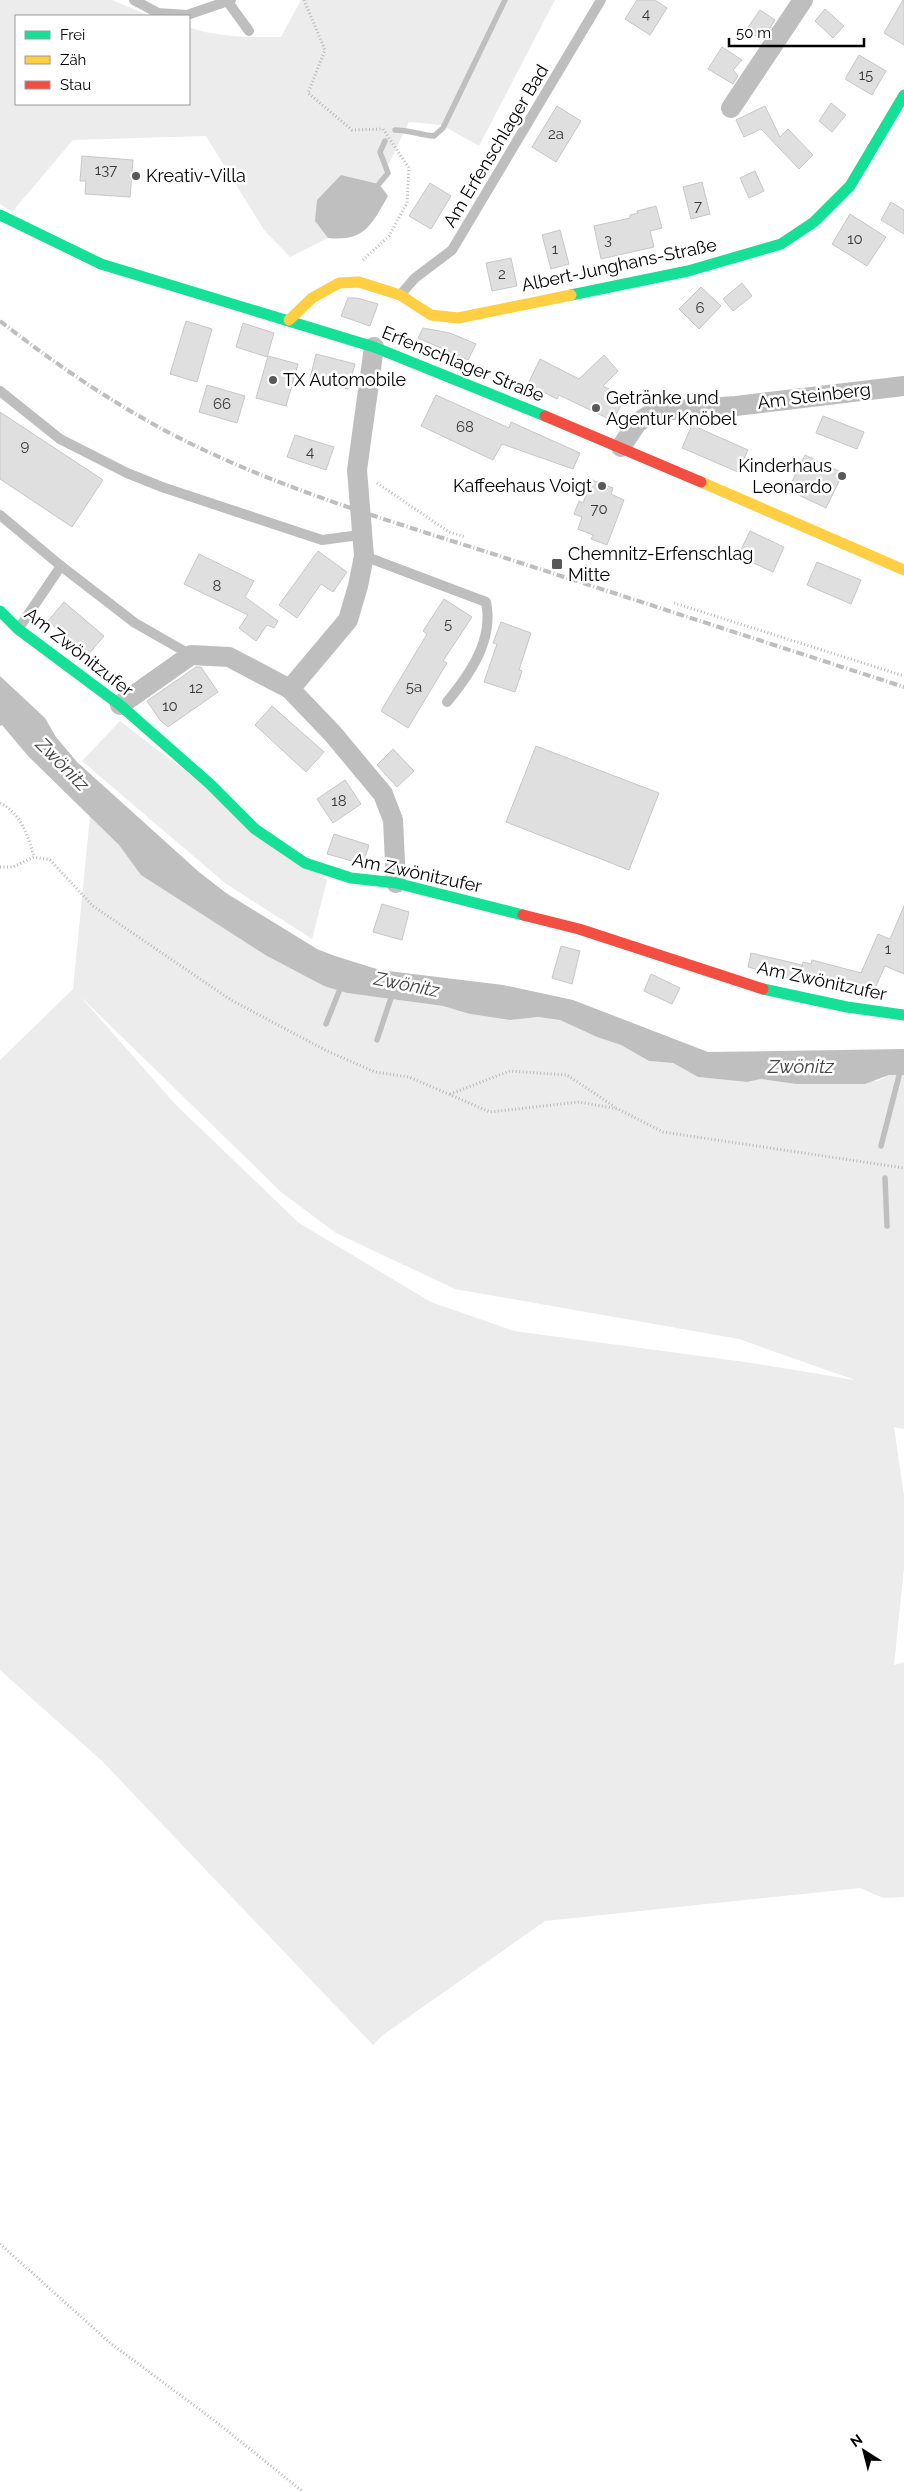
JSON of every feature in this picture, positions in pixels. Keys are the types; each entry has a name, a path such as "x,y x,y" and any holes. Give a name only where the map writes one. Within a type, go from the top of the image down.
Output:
{"street":[{"path":"731,108 803,0"},
{"name":"Albert-Junghans-Straße","path":"289,320 312,298 339,283 359,282 400,295 431,315 458,318 688,271 781,244 814,222 850,186 904,95"},
{"name":"Erfenschlager Straße","path":"0,215 101,264 374,347 621,447 904,570"},
{"path":"290,689 348,620 364,556 360,535 357,470 374,347"},
{"name":"Am Steinberg","path":"621,447 637,423 655,411 736,406 904,386"},
{"name":"Am Zwönitzufer","path":"0,611 18,629 120,705 210,784 255,829 305,863 352,878 396,883 579,928 780,994 847,1007 904,1015"},
{"path":"120,705 191,655 229,657 290,689 334,734 383,794 393,820 396,883"}],"lane":[{"path":"134,0 158,14 186,15 230,1 249,31"},
{"name":"Am Erfenschlager Bad","path":"400,295 415,278 452,250 602,0"},
{"path":"0,391 60,439 145,480 322,540 360,535"},
{"path":"0,515 61,566 135,623 191,655"},
{"path":"364,556 486,602 489,617 482,647 468,677 447,702"},
{"path":"18,629 61,566"}],"path":[{"path":"304,0 325,50 308,93 352,130 383,129 409,168 407,203 389,236 360,263"},
{"path":"357,470 449,532 466,537"},
{"path":"674,604 904,676"},
{"path":"0,803 9,807 27,831 34,857"},
{"path":"0,868 13,867 34,857 50,860 93,906 231,1000 375,1072 409,1077 490,1112 579,1102 618,1109"},
{"path":"450,1094 510,1071 567,1075 618,1109 663,1132 904,1168"},
{"path":"0,2244 109,2342 215,2421 302,2491"}],"shaded area":[{"path":"0,0 112,0 148,15 15,15 15,105 190,105 190,27 223,35 281,37 301,0 555,0 479,146 442,125 409,122 379,184 341,175 315,221 328,238 290,257 264,230 206,136 73,140 12,212 0,204"},
{"path":"120,721 327,880 312,939 225,883 82,761"},
{"path":"90,816 119,845 142,875 267,956 324,986 347,993 443,1006 470,1014 510,1020 538,1017 560,1020 597,1037 621,1045 649,1061 673,1063 698,1077 747,1082 761,1079 796,1084 878,1081 889,1075 904,1075 904,1429 894,1427 904,1496 904,1568 894,1665 904,1662 904,1897 883,1898 860,1888 545,1921 383,2035 373,2045 102,1761 0,1670 0,1060 73,989","holes":["80,996 281,1192 336,1233 455,1289 739,1339 855,1380 745,1362 514,1331 431,1302 299,1223 176,1105"]}],"water":[{"path":"341,175 379,184 388,196 372,223 359,234 351,237 328,238 315,221 317,200"},
{"name":"Zwönitz","path":"0,676 45,718 56,737 77,762 199,872 226,893 317,949 380,970 503,985 573,1000 708,1052 904,1049 904,1075 889,1075 865,1084 796,1084 761,1079 747,1082 698,1077 673,1063 649,1061 621,1045 597,1037 560,1020 538,1017 510,1020 470,1014 443,1006 347,993 324,986 267,956 141,875 119,845 28,756 2,725 0,726"}],"building":[{"path":"637,0 655,0 667,8 650,35 625,19"},
{"path":"904,0 904,45 884,33"},
{"path":"825,9 844,26 833,38 815,21"},
{"path":"760,10 775,20 766,34 763,32 759,38 746,30"},
{"path":"722,47 742,60 733,70 738,76 733,84 708,69"},
{"path":"859,55 886,71 872,95 845,79"},
{"path":"831,103 846,115 832,132 819,121"},
{"path":"557,106 581,121 556,162 532,147"},
{"path":"765,106 780,137 788,129 813,155 799,169 761,129 744,137 736,120"},
{"path":"82,156 133,160 130,197 85,194 86,181 80,181"},
{"path":"755,171 764,191 749,198 740,178"},
{"path":"702,182 710,214 691,219 683,187"},
{"path":"430,183 451,196 431,229 409,216"},
{"path":"891,202 904,210 904,234 881,220"},
{"path":"656,206 662,228 650,231 654,247 601,259 594,226 630,218 630,215 638,213 637,211"},
{"path":"850,214 886,237 867,266 832,244"},
{"path":"560,230 569,264 551,269 542,235"},
{"path":"511,258 517,286 492,291 486,263"},
{"path":"742,283 752,296 733,311 723,299"},
{"path":"701,287 721,306 699,329 679,309"},
{"path":"348,298 357,298 378,304 370,326 341,316"},
{"path":"186,321 212,329 197,382 170,374"},
{"path":"243,323 274,333 267,357 236,347"},
{"path":"423,328 450,333 476,344 468,360 418,338"},
{"path":"316,354 355,364 348,389 310,379"},
{"path":"604,355 618,371 603,386 625,397 613,421 559,395 557,399 528,384 540,359 579,379"},
{"path":"268,356 298,364 286,406 256,398"},
{"path":"207,385 245,396 237,423 199,412"},
{"path":"436,395 509,428 511,422 580,453 573,469 502,444 493,460 421,426"},
{"path":"0,412 103,480 72,527 0,479"},
{"path":"823,416 864,432 857,449 816,433"},
{"path":"692,425 748,450 738,472 682,448"},
{"path":"295,435 334,447 326,470 287,457"},
{"path":"805,455 843,473 826,508 788,490"},
{"path":"592,480 613,488 611,494 624,500 607,545 591,539 593,535 578,529 582,517 574,514 579,501 583,503"},
{"path":"750,531 784,547 773,572 738,556"},
{"path":"318,551 347,572 333,592 321,584 297,618 279,605"},
{"path":"199,554 254,581 245,597 278,621 274,628 267,625 256,641 239,628 248,615 184,584"},
{"path":"817,562 861,580 851,604 807,585"},
{"path":"444,599 472,617 443,661 447,663 408,728 381,711 427,634 423,631"},
{"path":"64,602 104,636 88,655 48,621"},
{"path":"501,622 531,633 519,670 522,671 515,692 484,682 497,644 493,643"},
{"path":"196,667 201,667 218,692 168,727 160,720 147,701"},
{"path":"272,706 324,752 306,772 255,725"},
{"path":"536,746 659,793 629,870 506,822"},
{"path":"393,749 414,771 397,787 377,765"},
{"path":"345,780 361,804 333,823 317,799"},
{"path":"334,834 369,845 363,864 327,854"},
{"path":"382,904 409,912 402,940 373,932"},
{"path":"904,906 904,974 885,966 872,995 850,992 851,989 800,977 803,962 811,964 812,960 861,973 878,934 890,939"},
{"path":"561,946 580,951 572,984 552,978"},
{"path":"751,953 802,965 798,981 748,967"},
{"path":"651,974 680,988 672,1004 644,991"}],"waterway":[{"path":"395,130 434,136 443,128 505,0"},
{"path":"379,184 388,173 380,152 385,141"},
{"path":"326,1024 342,984"},
{"name":"Zwönitz","path":"377,1040 393,992"},
{"path":"881,1146 901,1068"},
{"path":"885,1178 887,1226"}],"railway":[{"path":"0,321 98,391 150,422 204,450 282,483 362,512 904,687"}],"traffic: fast":[{"path":"571,295 688,271 781,244 814,222 850,186 904,95"},
{"path":"0,215 101,264 374,347 545,416"},
{"path":"0,611 18,629 120,705 210,784 255,829 305,863 351,878 396,883 523,915"},
{"path":"763,989 847,1007 904,1015"}],"traffic: slow":[{"path":"289,320 312,298 339,283 359,282 400,295 431,315 458,318 571,295"},
{"path":"701,482 904,570"}],"traffic: jam":[{"path":"545,416 701,482"},
{"path":"523,915 579,929 763,989"}],"place":[{"name":"Kreativ-Villa","path":"136,176"},
{"name":"TX Automobile","path":"273,380"},
{"name":"Getränke und Agentur Knöbel","path":"596,408"},
{"name":"Kinderhaus Leonardo","path":"842,476"},
{"name":"Kaffeehaus Voigt","path":"602,486"},
{"name":"Chemnitz-Erfenschlag Mitte","path":"557,564"}]}
